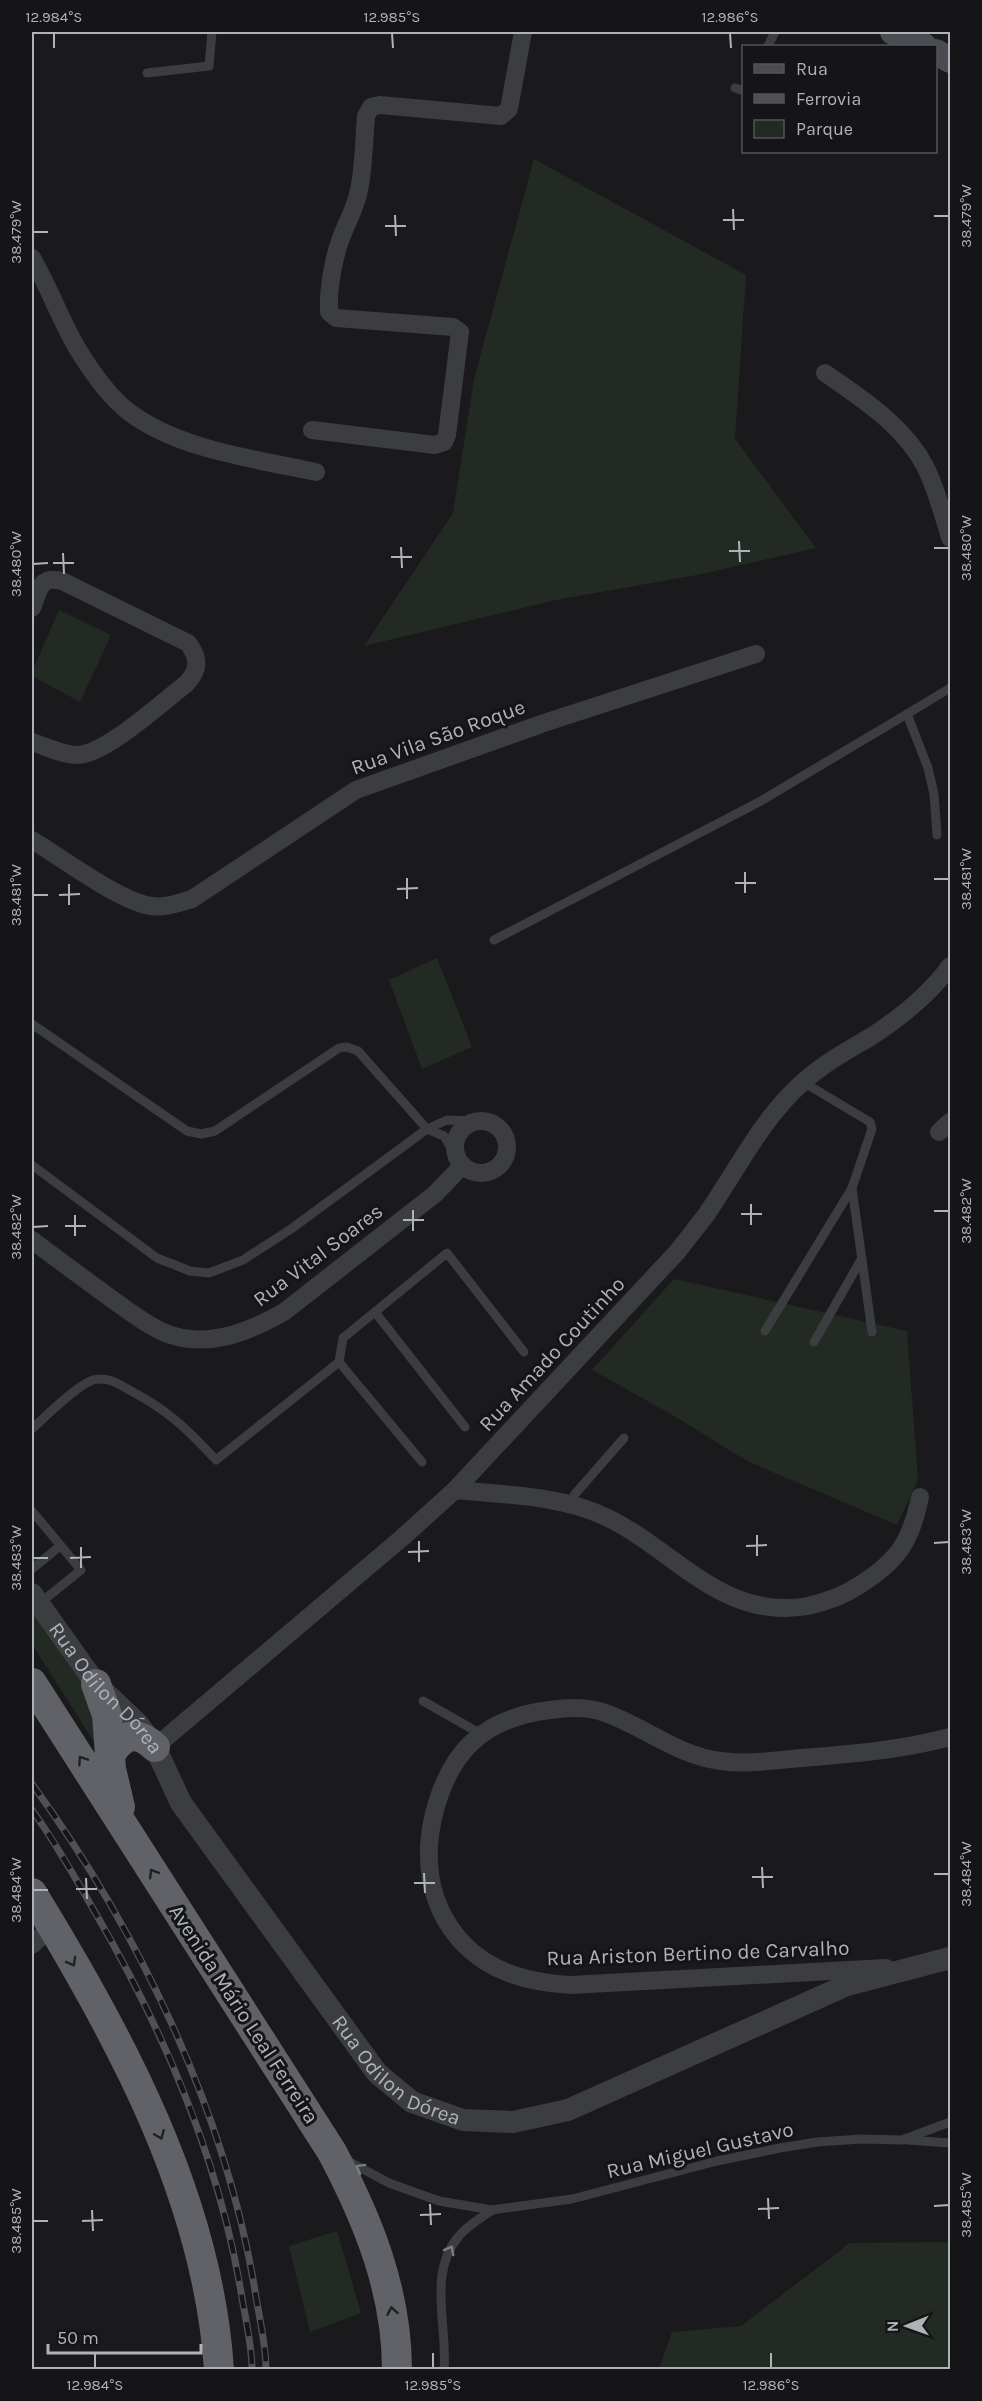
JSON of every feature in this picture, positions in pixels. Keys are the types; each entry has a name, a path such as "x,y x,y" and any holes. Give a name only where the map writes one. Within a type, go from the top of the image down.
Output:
{"highway":[{"name":"Avenida Mário Leal Ferreira","path":"32,1683 332,2152 353,2192 383,2269 393,2316 397,2370"},
{"path":"96,1684 106,1716 109,1756 125,1827"},
{"path":"109,1756 117,1743 129,1736 143,1739 155,1747"},
{"path":"32,1893 42,1936 136,2081 176,2174 192,2220 212,2305 219,2370"}],"main road":[{"path":"893,32 922,45"},
{"path":"937,53 951,60"}],"street":[{"path":"312,430 435,445 444,442 447,435 460,332 453,327 336,318 329,312 328,302 335,262 340,240 360,190 366,116 371,107 380,105 501,116 509,109 523,32"},
{"path":"32,258 78,348 99,380 127,411 151,427 185,441 316,472"},
{"path":"825,373 898,429 925,466 951,538"},
{"path":"32,608 40,586 45,581 52,578 62,581 188,644 195,653 198,663 194,675 186,684 107,745 92,753 76,755 32,742"},
{"name":"Rua Vila São Roque","path":"32,840 122,896 140,904 172,905 192,899 356,790 544,723 756,654"},
{"name":"Rua Amado Coutinho","path":"155,1747 403,1537 455,1490 678,1251 705,1217 778,1108 803,1082 830,1061 874,1035 908,1010 940,980 951,966"},
{"path":"483,1120 499,1128 507,1144 507,1153 503,1162 488,1173 470,1171 459,1162 455,1140 465,1125 483,1120"},
{"name":"Rua Vital Soares","path":"32,1240 143,1321 164,1333 187,1339 234,1336 259,1326 284,1312 435,1194 459,1162"},
{"path":"455,1490 570,1503 606,1516 638,1535 715,1589 740,1601 766,1608 793,1608 823,1603 853,1590 880,1573 902,1549 915,1524 920,1497"},
{"name":"Rua Odilon Dórea","path":"35,1599 96,1684 138,1724 155,1747 182,1803 376,2073 412,2102 463,2120 513,2122 568,2110 847,1985 951,1958"},
{"name":"Rua Ariston Bertino de Carvalho","path":"912,1967 571,1984 525,1979 488,1964 467,1948 443,1917 432,1892 428,1861 430,1833 438,1797 448,1772 464,1750 481,1734 507,1720 525,1714 580,1708 608,1714 690,1753 718,1761 739,1763 861,1753 951,1737"}],"lane":[{"path":"147,73 209,66 212,32"},
{"path":"494,940 759,802 951,688"},
{"path":"907,714 928,768 934,794 937,835"},
{"path":"32,1024 187,1131 201,1134 215,1131 339,1048 347,1047 358,1051 427,1129 444,1136 459,1162"},
{"path":"765,1331 852,1188 873,1125 803,1082"},
{"path":"32,1165 157,1258 190,1271 209,1273 243,1260 262,1248 427,1129 447,1120 474,1121"},
{"path":"852,1188 872,1332"},
{"path":"32,1429 81,1387 92,1381 109,1379 157,1404 181,1423 216,1460 339,1362 343,1338 447,1253 524,1352"},
{"path":"814,1342 862,1258"},
{"path":"375,1312 465,1427"},
{"path":"339,1362 422,1462"},
{"path":"570,1503 575,1494 624,1438"},
{"path":"32,1511 81,1570 35,1599"},
{"path":"32,1569 60,1546"},
{"path":"423,1701 481,1734"},
{"name":"Rua Miguel Gustavo","path":"492,2210 572,2199 717,2161 780,2148 828,2142 902,2140 951,2122"},
{"path":"902,2140 951,2143"},
{"path":"332,2152 389,2183 439,2201 492,2210"},
{"path":"444,2370 441,2298 447,2251 460,2234 492,2210"}],"green space":[{"path":"534,159 746,275 735,439 816,548 702,574 556,600 364,646 453,513 474,379"},
{"path":"59,610 111,635 80,702 32,676"},
{"path":"437,958 472,1047 422,1069 389,980"},
{"path":"674,1279 907,1331 918,1480 897,1525 747,1461 676,1417 592,1370"},
{"path":"32,1612 67,1658 97,1705 99,1750 32,1644"},
{"path":"337,2231 361,2313 310,2332 289,2246"},
{"path":"950,2242 950,2369 659,2368 672,2332 741,2326 850,2243"}],"railway":[{"path":"32,1784 71,1841 143,1963 174,2028 201,2094 243,2229 265,2351 266,2370"},
{"path":"32,1810 66,1861 121,1959 145,2005 187,2099 220,2197 232,2247 249,2334 252,2370"}]}
